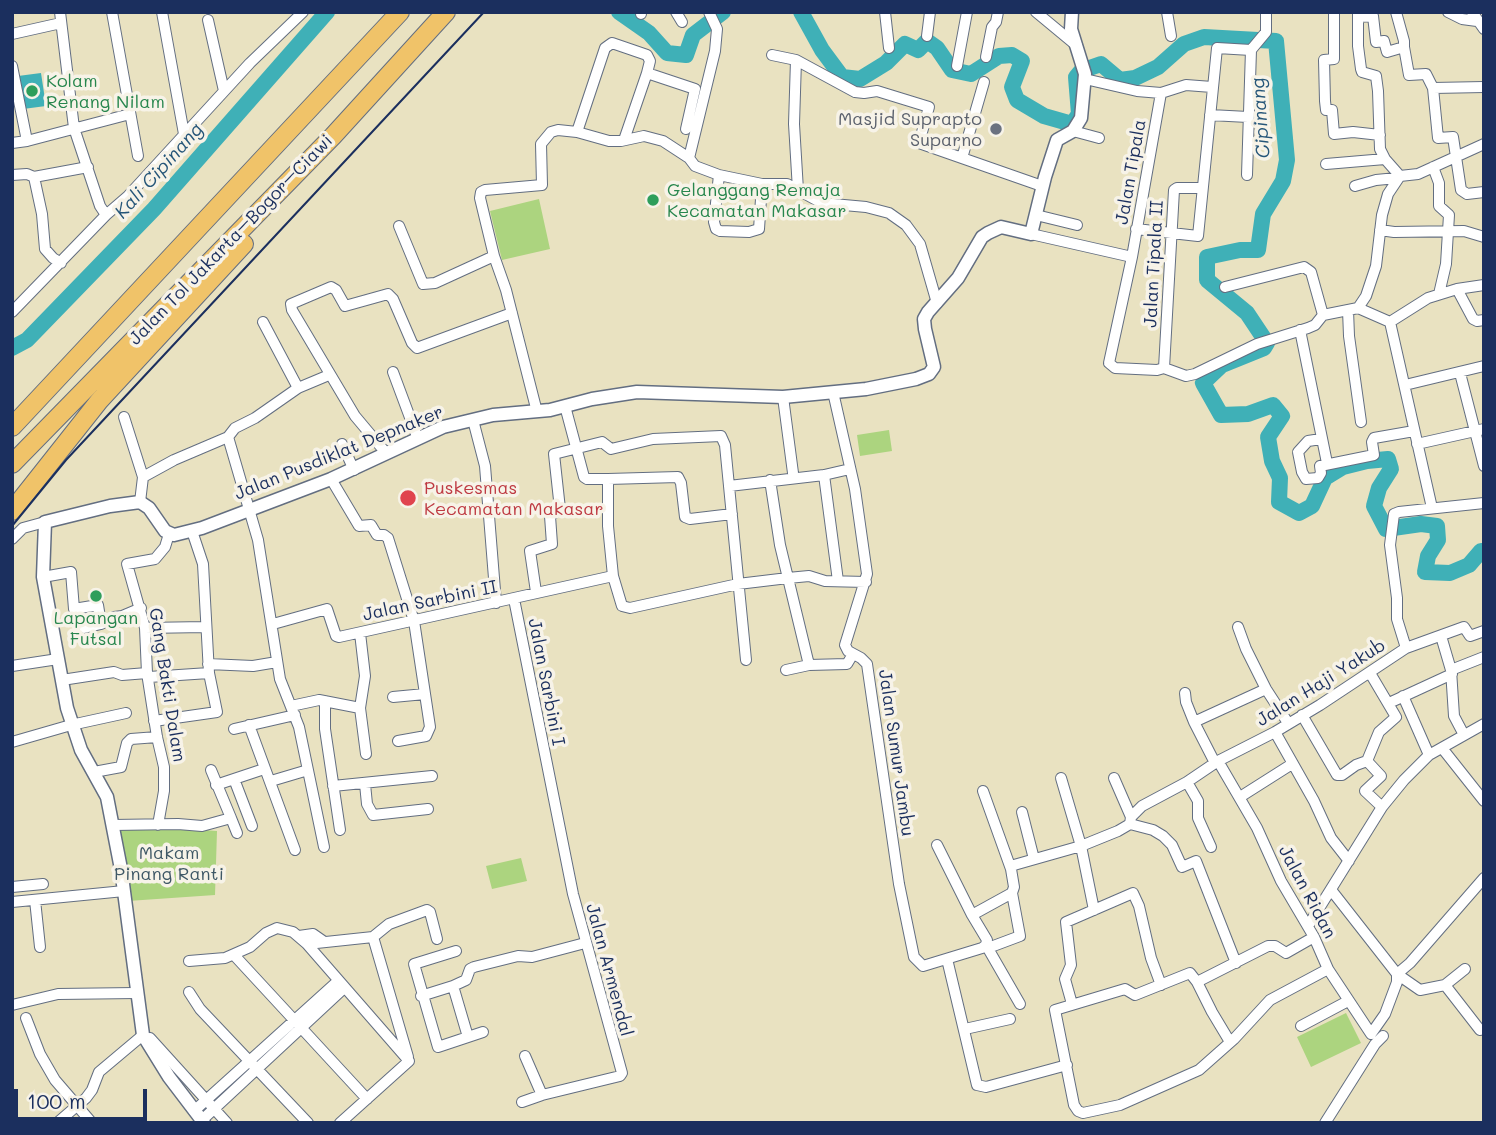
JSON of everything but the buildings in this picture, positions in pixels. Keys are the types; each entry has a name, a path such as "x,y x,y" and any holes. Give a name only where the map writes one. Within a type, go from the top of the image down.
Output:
{"highway":[{"name":"Jalan Tol Jakarta–Bogor–Ciawi","path":"12,427 400,12"},
{"name":"Jalan Tol Jakarta–Bogor–Ciawi","path":"12,464 333,136 446,12"},
{"path":"12,511 99,401 296,188 333,136"}],"street":[{"path":"112,12 138,156"},
{"path":"162,12 184,134"},
{"path":"12,312 106,215 128,196 224,91 303,12"},
{"path":"689,158 715,51 716,29 709,12"},
{"path":"886,12 889,48"},
{"path":"927,36 930,12"},
{"path":"957,66 967,12"},
{"path":"986,57 998,12"},
{"path":"1036,12 1079,50"},
{"path":"1072,12 1071,29 1085,76 1083,110 1073,131 1057,140 1042,186 1031,234 1132,257"},
{"path":"1167,12 1171,36"},
{"path":"1247,175 1248,117 1254,48 1266,32 1266,12"},
{"path":"1334,12 1335,59 1324,60 1324,64 1326,110 1332,110 1334,134 1353,132 1380,135"},
{"path":"1396,12 1409,75 1426,74 1433,89 1438,138 1453,137 1461,190 1467,194 1484,192"},
{"path":"1448,12 1462,19 1477,21"},
{"path":"1398,177 1380,149 1376,76 1362,72 1361,69 1358,15 1373,16 1376,41 1384,41 1387,52 1404,47"},
{"path":"12,34 60,18 74,128 100,206 106,215"},
{"path":"208,20 224,91"},
{"path":"577,132 605,48 612,43 647,55 650,61 624,140"},
{"path":"1136,229 1198,236 1217,48 1254,48"},
{"path":"772,55 796,60 855,92 877,91 929,107 919,143 1042,186"},
{"path":"796,60 794,124 798,190"},
{"path":"12,66 27,141"},
{"path":"647,73 695,89 686,129"},
{"path":"1085,76 1136,91 1161,93 1186,85 1212,87"},
{"path":"962,158 985,82"},
{"path":"1433,89 1484,87"},
{"name":"Jalan Tipala","path":"1161,93 1132,257 1109,363 1115,368 1164,368"},
{"path":"12,143 130,114"},
{"path":"1210,115 1248,117"},
{"path":"537,412 512,313 483,216 481,192 542,185 541,144 558,130 609,141 644,136 663,141 689,158 695,166 719,175 762,184 787,184 822,203 878,209 890,213 906,225 920,244 937,303"},
{"path":"1073,131 1099,138"},
{"path":"1355,186 1418,174 1484,144"},
{"path":"1326,163 1385,159"},
{"path":"12,175 27,174 34,177 88,167"},
{"path":"1433,167 1439,183 1439,206 1450,215 1446,264 1438,294"},
{"path":"719,175 714,222 716,229 720,231 749,232 759,229 762,184"},
{"path":"34,177 42,214 45,249 61,263"},
{"path":"1361,422 1349,336 1353,309 1366,296 1376,266 1388,194 1398,177"},
{"name":"Jalan Tipala II","path":"1164,368 1170,234 1175,189 1202,188"},
{"path":"1036,215 1077,225"},
{"path":"398,226 423,284 435,283 494,257"},
{"name":"Jalan Pusdiklat Depnaker","path":"169,534 191,531 331,480 443,428 473,420 512,413 537,412 653,391 783,397 875,387 916,379 929,374 934,367 924,320 963,271 982,237 1000,227 1031,234"},
{"path":"1380,230 1464,231 1484,237"},
{"path":"1225,287 1304,267 1311,272 1323,315"},
{"path":"1390,322 1438,294 1484,285"},
{"path":"386,453 355,416 329,375 291,307 293,302 331,287 336,290 345,306 385,295 391,296 412,343 417,348 512,313"},
{"path":"1457,289 1473,319 1484,320"},
{"path":"1164,368 1186,376 1262,342 1315,325 1323,315 1353,309 1390,322"},
{"path":"263,322 298,388"},
{"path":"1390,322 1432,508"},
{"path":"1300,330 1327,463"},
{"path":"1405,385 1484,366"},
{"path":"393,372 418,439"},
{"path":"1460,373 1479,430 1484,466"},
{"path":"143,477 174,460 228,437 235,428 255,418 298,388 329,375"},
{"name":"Jalan Sumur Jambu","path":"833,392 860,520 866,567 866,582 846,639 847,649 867,664 898,884 916,961 928,966 947,960"},
{"path":"783,397 793,473"},
{"path":"565,406 584,477 587,479 678,477 685,517 690,519 732,514"},
{"path":"124,417 143,477 140,502"},
{"path":"473,420 485,466 496,603"},
{"path":"1416,444 1479,430"},
{"path":"1321,439 1308,441 1298,452 1306,479 1318,478 1321,473 1320,466 1327,463 1374,455 1374,438 1414,431"},
{"path":"536,592 530,551 551,546 550,516 560,511 558,473 553,456 576,447 603,442 611,449 653,439 721,436 724,441 746,660"},
{"path":"228,437 250,509 273,624 277,662 283,689 293,710 324,847"},
{"path":"342,444 354,470"},
{"path":"729,486 824,475 850,469"},
{"path":"824,475 838,581"},
{"path":"608,479 608,526 613,576 620,602 627,608 738,584 788,578 808,576 820,581 866,582"},
{"path":"331,480 359,526 371,525 377,535 388,538 414,621 430,727 426,736 398,741"},
{"path":"769,480 780,545 809,665"},
{"path":"12,539 23,528 110,506 140,502 149,508 169,534"},
{"path":"1406,648 1397,619 1390,544 1394,514 1484,503"},
{"path":"45,522 43,577 58,659 71,725 80,750 107,797 124,891 142,1040 200,1118 210,1104 341,984"},
{"path":"154,721 217,712 208,668 203,564 191,531"},
{"name":"Gang Bakti Dalam","path":"159,824 165,776 156,737 145,628 127,564 155,559 169,534"},
{"path":"43,577 71,572 74,609 98,605 101,624"},
{"name":"Jalan Sarbini II","path":"273,624 327,609 337,637 613,576"},
{"name":"Jalan Sarbini I","path":"513,599 548,772"},
{"path":"84,628 141,608"},
{"path":"145,628 205,627"},
{"path":"1238,627 1266,689 1288,723"},
{"name":"Jalan Haji Yakub","path":"1011,869 1014,865 1108,836 1131,820 1142,806 1275,732 1406,648 1464,627 1470,636 1484,631"},
{"path":"360,633 365,676 360,708 366,754"},
{"path":"1441,636 1451,672 1454,716 1464,735"},
{"path":"786,670 809,665 847,664 853,654"},
{"path":"1388,703 1484,657"},
{"path":"12,666 58,659"},
{"path":"62,680 114,672 122,675 148,675 277,662"},
{"path":"1302,715 1337,775 1342,775 1367,761 1379,732 1395,718 1370,673"},
{"path":"1194,722 1266,689"},
{"name":"Jalan Ridan","path":"1185,693 1194,722 1240,797 1281,881 1314,937 1328,969 1371,1034 1385,1014 1397,982 1397,974"},
{"path":"393,697 425,694"},
{"path":"1402,696 1429,755"},
{"path":"234,729 312,701 360,708"},
{"path":"325,701 325,729 340,830"},
{"path":"12,742 127,713"},
{"path":"1308,926 1382,807 1429,755 1484,724"},
{"path":"250,725 295,850"},
{"path":"1275,732 1314,801 1331,838 1349,861"},
{"path":"94,772 121,766 131,738 156,737"},
{"path":"1442,748 1484,801"},
{"path":"1367,761 1381,776 1365,792 1382,807"},
{"path":"1240,797 1292,764"},
{"path":"216,785 264,769"},
{"path":"271,781 308,770"},
{"path":"211,771 237,833"},
{"name":"Jalan Armendal","path":"522,1102 621,1075 585,943 548,772"},
{"path":"332,786 432,776"},
{"path":"1061,778 1081,846 1094,910"},
{"path":"1114,778 1131,820 1163,836 1172,845 1182,866 1196,862 1236,963"},
{"path":"234,779 252,826"},
{"path":"1187,782 1198,801 1198,818 1211,847"},
{"path":"365,783 367,804 373,815 428,809"},
{"path":"983,792 1011,869 1014,887 1012,893 1020,936 947,960 977,1086 986,1087 1067,1065"},
{"path":"1022,812 1034,859"},
{"path":"113,825 202,826 231,818"},
{"path":"937,845 987,940 987,947 1020,1004"},
{"path":"1397,974 1410,963 1484,878"},
{"path":"12,887 43,884"},
{"path":"12,902 124,891"},
{"path":"1332,891 1397,974 1420,990 1445,985 1465,969"},
{"path":"972,915 1012,893"},
{"path":"1072,1004 1065,979 1071,965 1066,922 1133,893 1161,985"},
{"path":"34,900 40,947"},
{"path":"189,961 234,955 278,928 300,937 323,941 373,937 396,921 428,910 438,939"},
{"path":"300,937 409,1061"},
{"path":"373,937 409,1061"},
{"path":"1197,982 1271,945 1286,953 1314,937"},
{"path":"421,996 466,980 470,969 474,967 518,956 532,957 585,943"},
{"path":"456,951 414,964 421,996 438,1047 483,1032"},
{"path":"234,955 367,1099"},
{"path":"1230,1042 1191,973 1135,995 1125,989 1054,1012 1074,1105 1083,1113 1120,1105 1199,1070 1230,1042 1269,1000 1328,969"},
{"path":"1445,985 1480,1030"},
{"path":"453,986 468,1037"},
{"path":"189,992 200,1009 308,1123"},
{"path":"12,1005 58,994 137,998 145,1006 151,1039 227,1123"},
{"path":"1301,1026 1348,1001"},
{"path":"26,1018 47,1069 92,1123"},
{"path":"965,1029 1010,1019"},
{"path":"383,1031 399,1026"},
{"path":"1325,1123 1375,1044 1383,1036"},
{"path":"57,1123 92,1090 97,1074 142,1040"},
{"path":"525,1056 542,1095"},
{"path":"341,1123 409,1061"}],"green space":[{"path":"539,199 550,249 502,260 490,211"},
{"path":"889,430 892,451 860,456 857,435"},
{"name":"Makam Pinang Ranti","path":"117,824 217,831 215,895 128,901"},
{"path":"521,858 527,881 492,889 486,866"},
{"path":"1346,1013 1361,1043 1311,1067 1297,1037"}],"water":[{"name":"Kolam Renang Nilam","path":"41,73 46,106 23,109 18,76"}],"waterway":[{"name":"Kali Cipinang","path":"12,348 27,340 154,209 327,12"},
{"name":"Cipinang","path":"619,12 649,33 667,53 686,55 693,35 723,12"},
{"name":"Cipinang","path":"801,12 822,50 842,77 860,79 886,63 905,44 918,50 927,41 937,48 952,70 971,74 999,56 1012,55 1022,61 1012,87 1017,100 1044,116 1072,124 1079,114 1076,77 1081,71 1101,64 1120,80 1135,78 1158,67 1184,44 1204,37 1276,41 1287,160 1283,181 1263,214 1258,250 1240,250 1207,257 1207,280 1247,313 1267,343 1264,348 1222,365 1203,383 1221,415 1248,414 1273,405 1282,416 1268,437 1272,461 1280,478 1279,502 1299,513 1312,506 1325,478 1343,467 1388,459 1391,469 1379,488 1374,506 1386,529 1421,524 1437,526 1438,540 1428,556 1425,572 1450,573 1469,565 1484,551"}],"tram line":[{"path":"12,526 66,460 484,12"}],"place":[{"name":"Kolam Renang Nilam","path":"32,91"},
{"name":"Masjid Suprapto Suparno","path":"996,129"},
{"name":"Gelanggang Remaja Kecamatan Makasar","path":"653,200"},
{"name":"Puskesmas Kecamatan Makasar","path":"408,498"},
{"name":"Lapangan Futsal","path":"96,596"}]}
